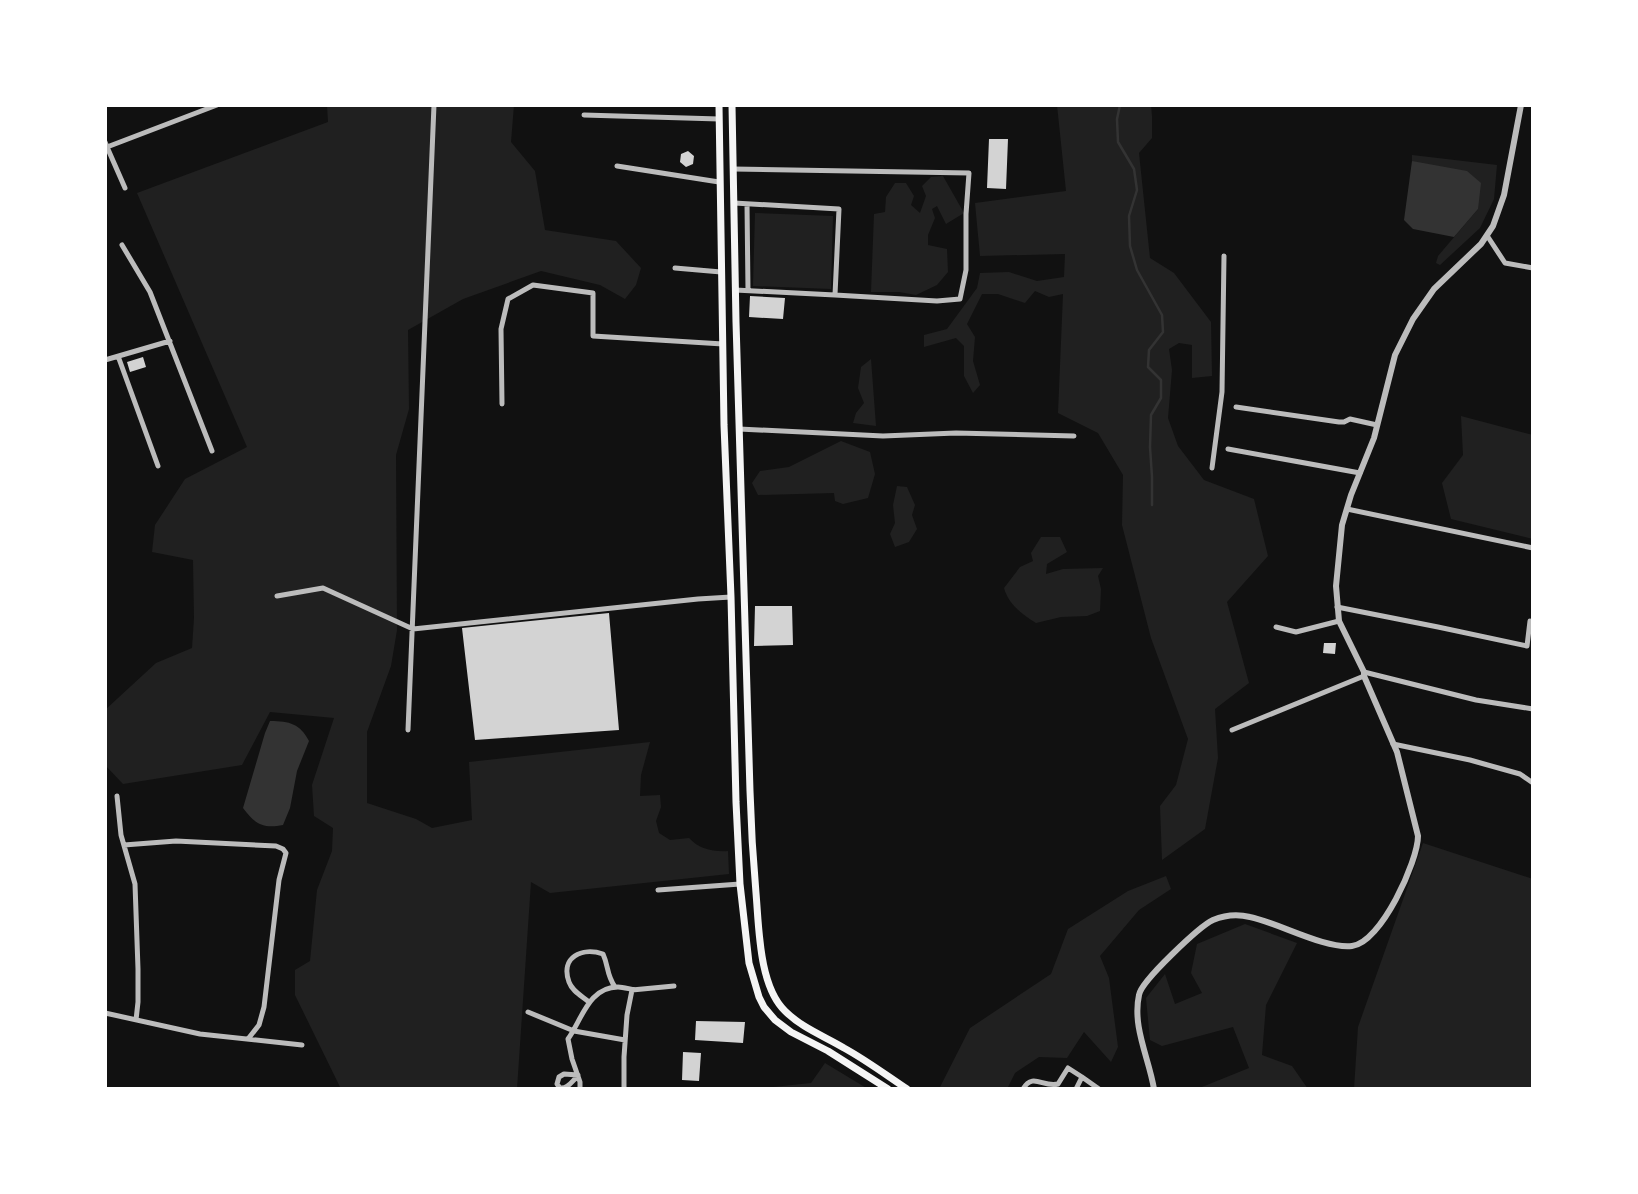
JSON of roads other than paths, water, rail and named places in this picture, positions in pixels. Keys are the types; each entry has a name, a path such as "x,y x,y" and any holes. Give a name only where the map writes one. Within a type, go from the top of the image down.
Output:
{"main road":[{"path":"719,105 724,425 740,884 749,963 764,1007 775,1020 888,1089"},
{"path":"732,105 750,791 761,948 775,999 783,1010 797,1022 845,1048 907,1089"},
{"path":"732,623 745,622"},
{"path":"764,1007 775,999"}],"street":[{"path":"125,188 106,145 217,105"},
{"path":"408,730 435,105"},
{"path":"1154,1089 1140,1031 1137,1010 1139,992 1149,978 1212,921 1231,915 1250,917 1327,943 1352,946 1370,936 1387,916 1414,861 1418,843 1417,829 1393,744 1339,621 1336,586 1340,537 1347,509 1377,425 1395,355 1413,319 1434,289 1488,237 1504,195 1521,105"},
{"path":"584,115 719,120"},
{"path":"617,166 719,182"},
{"path":"733,169 969,173 966,270 960,299 937,301 736,290"},
{"path":"734,203 839,209 835,295"},
{"path":"747,204 748,290"},
{"path":"1488,237 1505,263 1533,268"},
{"path":"122,245 150,292 212,451"},
{"path":"1212,468 1222,392 1224,256"},
{"path":"675,268 721,272"},
{"path":"502,404 501,329 508,299 533,285 593,293 593,336 723,344"},
{"path":"105,360 170,341"},
{"path":"118,356 158,466"},
{"path":"1236,407 1339,422 1350,419 1377,425"},
{"path":"739,429 883,436 956,433 1074,436"},
{"path":"1228,449 1360,473"},
{"path":"1347,509 1533,548"},
{"path":"277,596 323,588 413,629 732,597"},
{"path":"1337,607 1527,646 1530,621 1533,622"},
{"path":"1276,627 1296,632 1339,621"},
{"path":"1232,730 1364,674 1476,700 1533,709"},
{"path":"1393,744 1470,760 1520,774 1533,783"},
{"path":"117,796 118,817 135,884 138,1002 136,1020"},
{"path":"124,845 176,841 276,846 286,853 279,880 264,1007 259,1025 248,1039"},
{"path":"658,890 740,884"},
{"path":"589,1002 573,989 569,982 567,970 571,959 580,953 594,951 603,954 608,964 608,976 615,987"},
{"path":"580,1089 568,1039 589,1002 601,991 615,987 635,990 674,986"},
{"path":"624,1089 627,1015 632,990 635,990"},
{"path":"528,1012 574,1031 625,1040"},
{"path":"105,1013 200,1034 302,1045"},
{"path":"1023,1089 1033,1081 1049,1086 1058,1084 1068,1069 1099,1089"},
{"path":"1076,1089 1082,1077"}],"waterway":[{"path":"1120,105 1117,119 1118,142 1134,169 1137,190 1129,216 1130,246 1137,270 1162,315 1163,332 1149,350 1148,367 1161,380 1161,398 1151,415 1152,505"}]}
